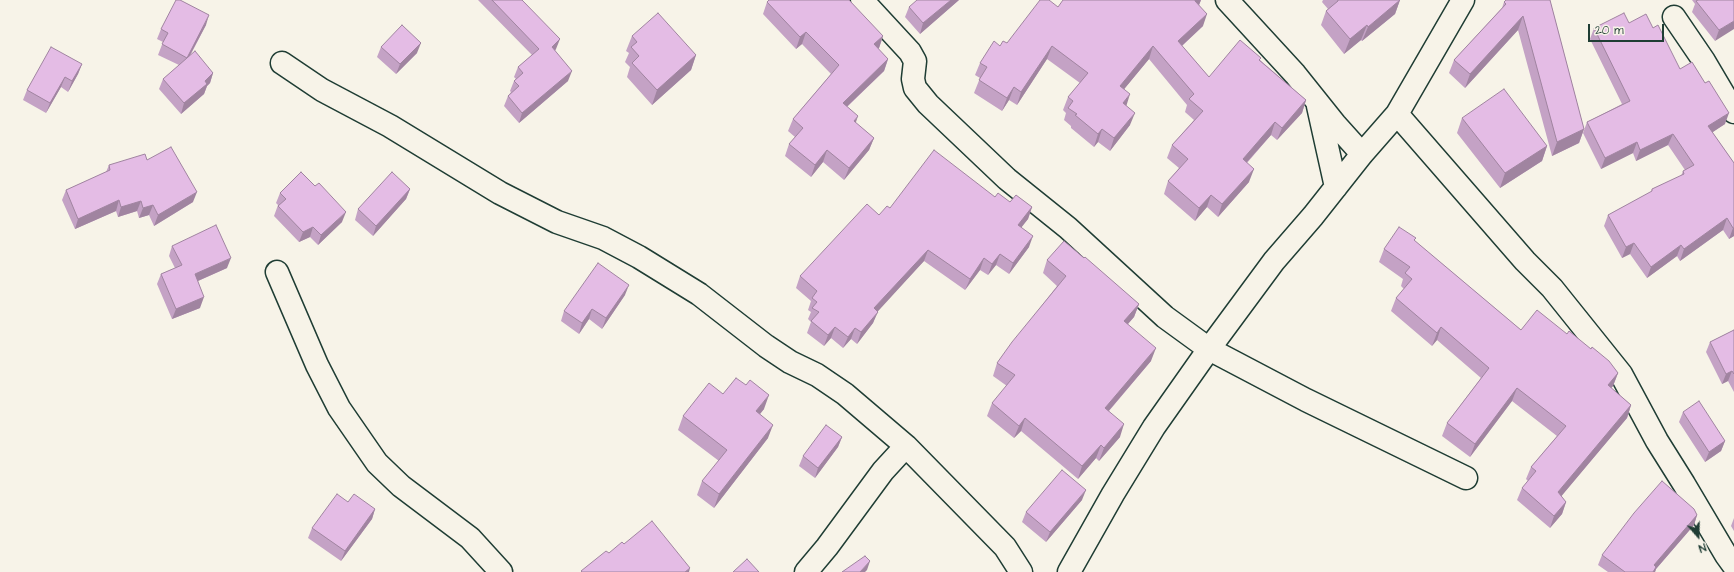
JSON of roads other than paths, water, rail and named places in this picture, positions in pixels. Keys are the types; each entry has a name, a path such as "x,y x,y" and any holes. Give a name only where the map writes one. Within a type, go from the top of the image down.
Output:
{"street":[{"path":"862,0 910,52 915,62 913,79 915,88 928,104 1007,179 1068,228 1165,317 1209,349 1306,400 1466,478"},
{"path":"1227,0 1295,74 1335,124 1362,154"},
{"path":"1069,572 1113,494 1154,427 1274,261 1396,114 1463,0"},
{"path":"1674,16 1704,61 1734,112"},
{"path":"282,63 322,90 390,126 500,193 557,222 603,238 639,257 699,294 766,346 790,362 817,375 846,394 906,446 1005,547 1021,572"},
{"path":"1317,101 1336,187"},
{"path":"1396,114 1525,261 1552,288 1622,374 1657,441 1726,556 1734,566"},
{"path":"277,272 317,364 339,408 376,463 400,486 470,538 501,572"},
{"path":"806,572 827,547 883,471 906,446"}]}
